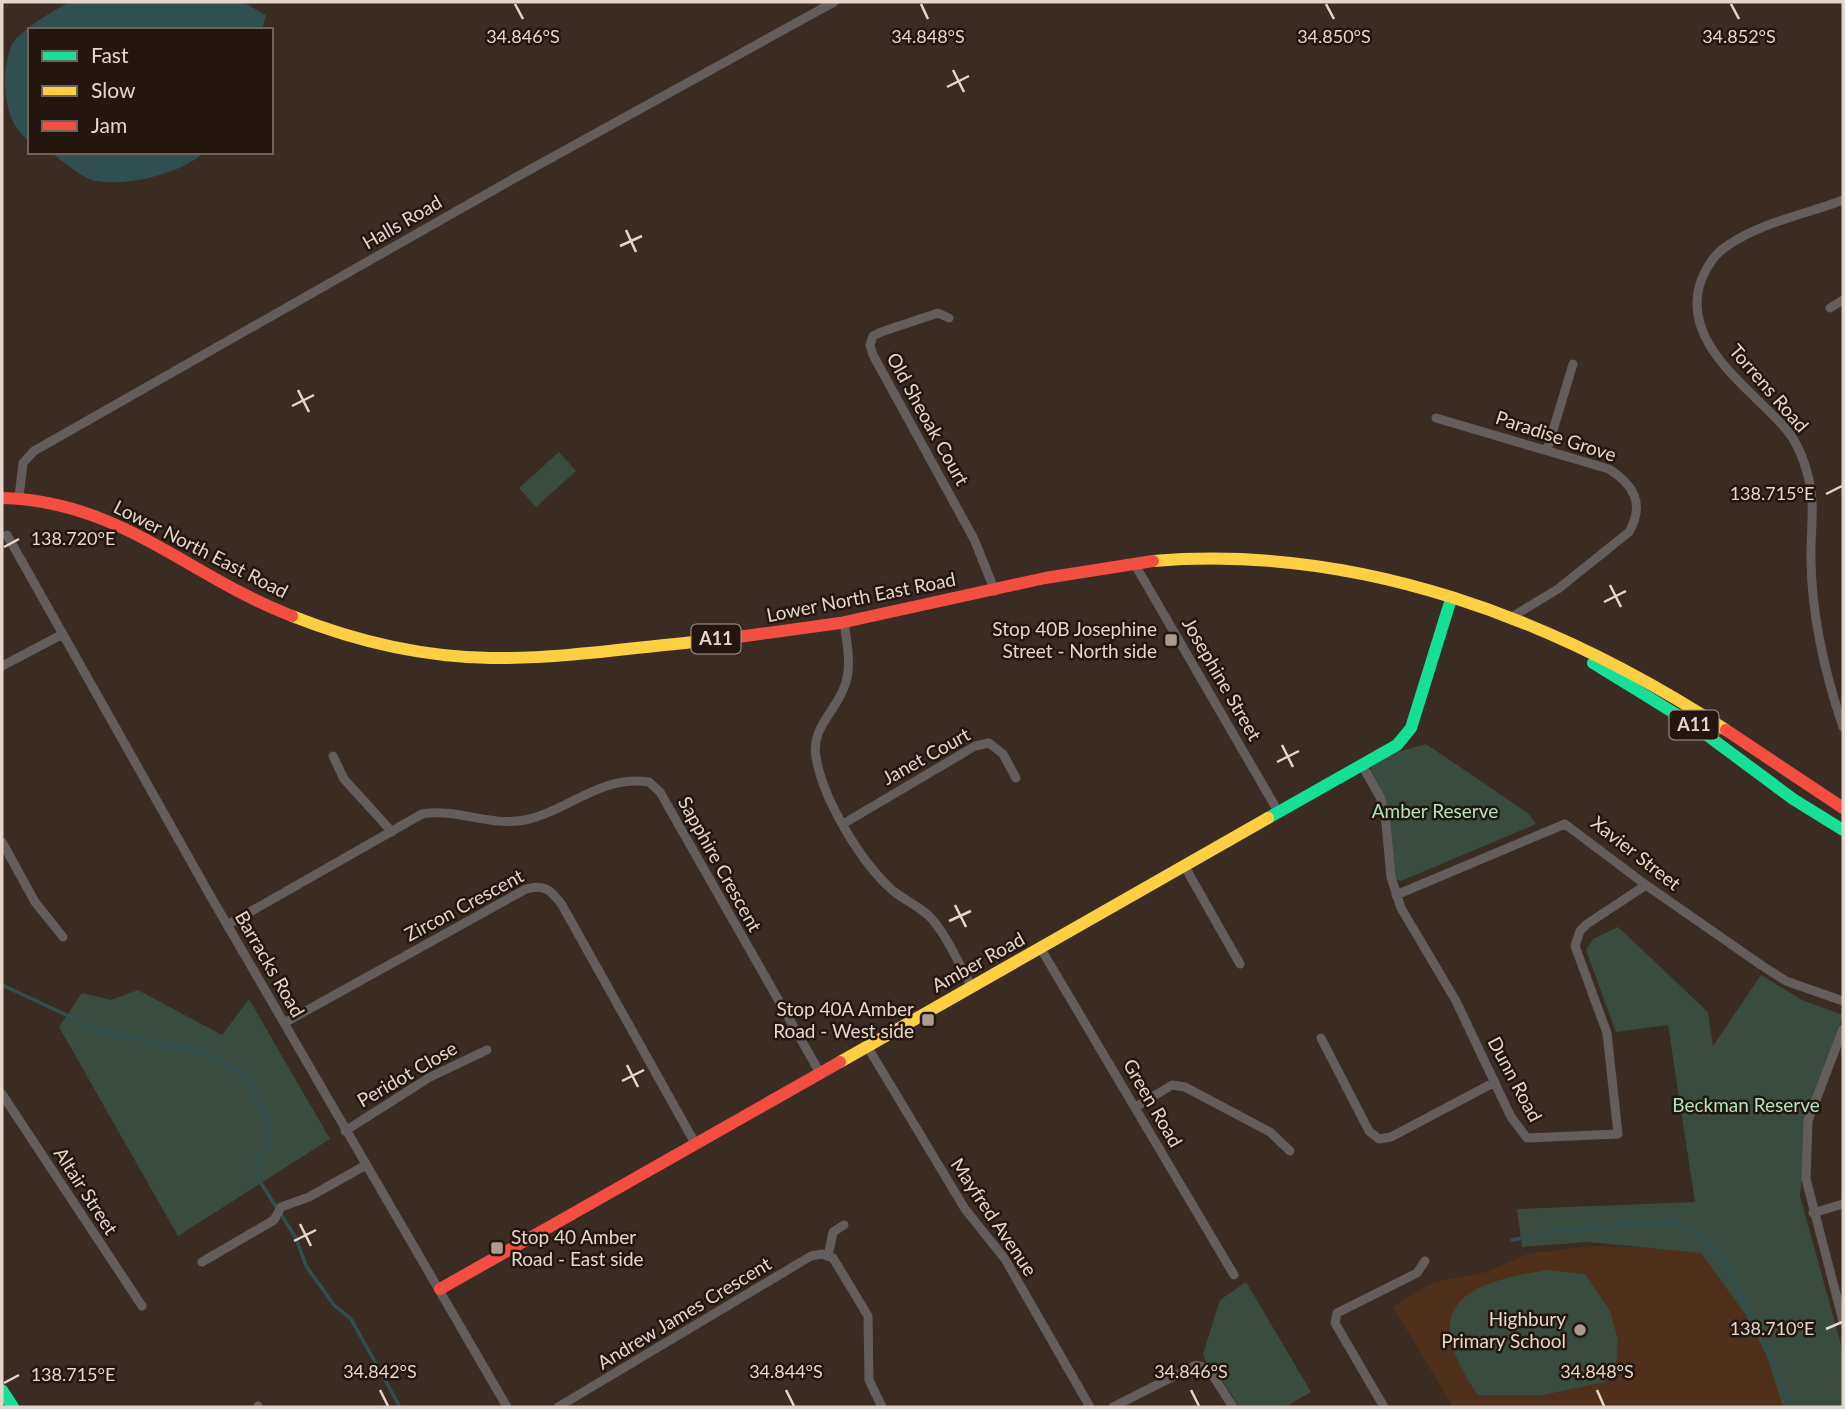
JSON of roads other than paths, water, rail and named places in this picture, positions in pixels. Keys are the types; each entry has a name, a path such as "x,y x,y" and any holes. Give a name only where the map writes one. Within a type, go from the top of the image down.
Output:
{"main road":[{"name":"Lower North East Road","path":"2,498 19,497 57,503 132,532 258,602 366,641 440,654 521,660 768,635 995,591 1061,574 1135,563 1184,559 1283,560 1348,570 1451,599 1538,629 1652,684 1837,799 1843,808"},
{"name":"Amber Road","path":"440,1289 1396,745 1411,727 1451,599"},
{"name":"Lower North East Road","path":"1538,629 1692,724 1793,799 1843,830"},
{"path":"2,1390 13,1407"}],"street":[{"name":"Halls Road","path":"19,497 23,463 34,451 501,186 834,2"},
{"name":"Torrens Road","path":"1843,200 1745,235 1728,244 1714,256 1704,272 1697,310 1715,353 1787,431 1802,456 1809,479 1813,512 1811,561 1814,614 1831,693 1843,727"},
{"path":"1830,309 1843,300"},
{"name":"Old Sheoak Court","path":"949,318 937,313 881,332 873,336 870,345 974,539 995,591"},
{"path":"1547,450 1573,364"},
{"name":"Paradise Grove","path":"1436,418 1609,469 1624,479 1636,496 1636,522 1629,532 1596,561 1508,619"},
{"name":"Barracks Road","path":"7,536 345,1131 507,1407"},
{"name":"Josephine Street","path":"1135,563 1279,813"},
{"path":"844,622 848,648 847,675 843,690 816,734 815,757 843,824 873,872 930,917 972,987"},
{"path":"2,666 63,634"},
{"name":"Janet Court","path":"843,824 975,746 989,743 1003,754 1016,778"},
{"path":"334,756 344,779 392,832"},
{"name":"Dunn Road","path":"1362,765 1385,813 1396,895 1456,1001 1511,1117 1527,1138 1618,1134 1607,1032 1575,946 1580,931 1587,924 1646,885"},
{"name":"Sapphire Crescent","path":"227,925 422,814 436,812 498,823 526,820 608,785 649,782 660,792 820,1073"},
{"name":"Xavier Street","path":"1396,895 1565,824 1646,885 1786,981 1843,1001"},
{"path":"2,842 35,902 63,937"},
{"path":"1185,867 1240,964"},
{"name":"Zircon Crescent","path":"284,1023 526,889 538,886 551,890 562,905 696,1145"},
{"name":"Green Road","path":"1041,948 1234,1275"},
{"path":"1843,1029 1808,1121 1807,1179 1813,1213 1843,1321"},
{"path":"1321,1038 1369,1131 1379,1139 1391,1137 1496,1083"},
{"name":"Mayfred Avenue","path":"867,1046 965,1209 1005,1259 1090,1407"},
{"name":"Peridot Close","path":"345,1131 430,1077 487,1050"},
{"path":"1136,1107 1172,1086 1185,1087 1270,1132 1290,1150"},
{"name":"Altair Street","path":"2,1094 142,1307"},
{"path":"202,1262 274,1220 281,1207 309,1198 366,1165"},
{"path":"1813,1213 1843,1205"},
{"path":"844,1225 833,1232 828,1256 833,1258 868,1316 869,1380 882,1407"},
{"name":"Andrew James Crescent","path":"558,1407 811,1256 828,1256"},
{"path":"1384,1407 1335,1323 1337,1313 1417,1273 1424,1261"},
{"path":"1113,1407 1195,1365 1208,1368 1233,1407"}],"water":[{"path":"70,2 243,2 266,15 263,28 29,28"},
{"path":"28,29 28,139 14,123 6,97 5,82 8,55 12,44"},
{"path":"53,154 202,154 169,172 123,182 96,181 72,169"}],"waterway":[{"path":"2,985 101,1031 213,1055 243,1074 267,1117 268,1142 255,1166 261,1183 296,1238 306,1266 334,1305 351,1319 400,1407"},
{"path":"1512,1240 1563,1230 1677,1221 1719,1251 1793,1407"}],"place":[{"name":"Stop 40B Josephine Street - North side","path":"1171,640"},
{"name":"Stop 40A Amber Road - West side","path":"928,1020"},
{"name":"Stop 40 Amber Road - East side","path":"497,1248"},
{"name":"Highbury Primary School","path":"1580,1330"}],"park label":[{"name":"Amber Reserve","path":"1435,811"},
{"name":"Beckman Reserve","path":"1746,1105"}]}
